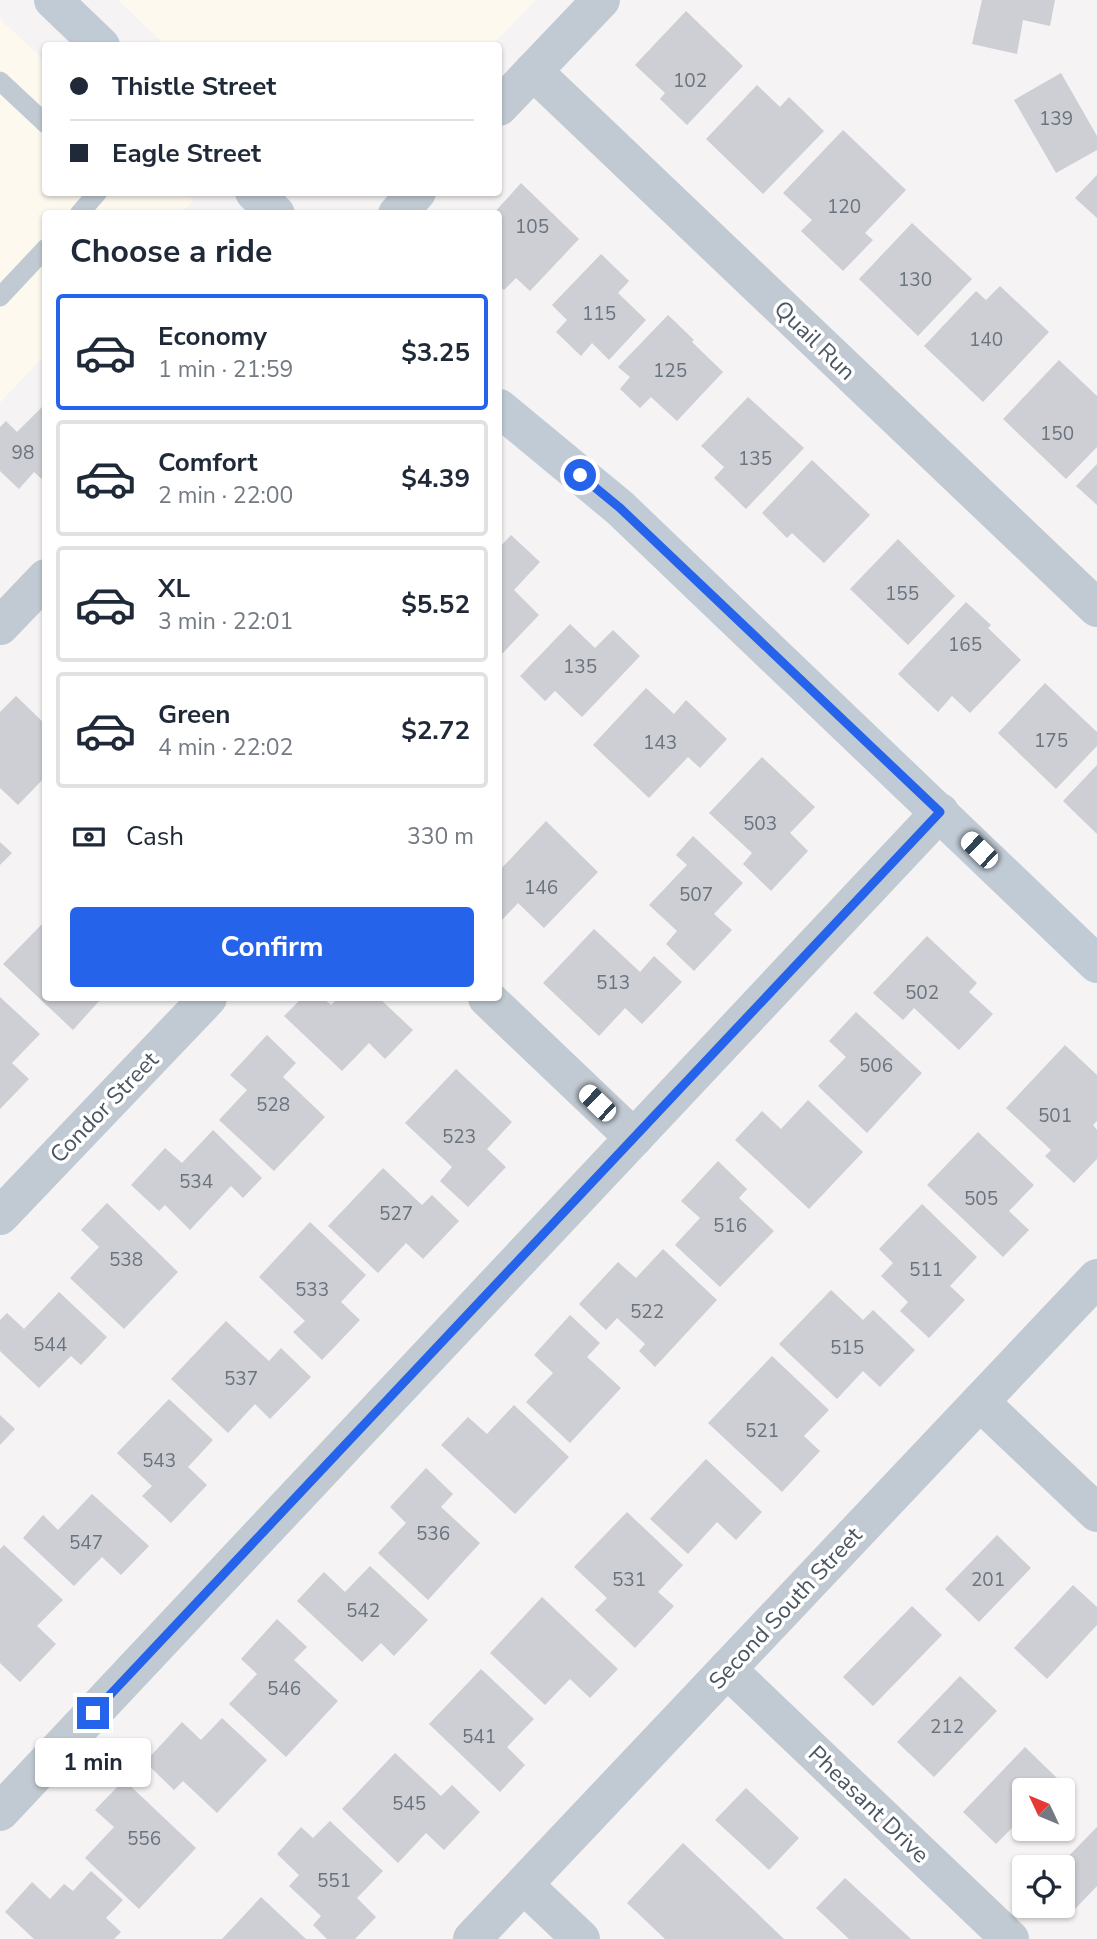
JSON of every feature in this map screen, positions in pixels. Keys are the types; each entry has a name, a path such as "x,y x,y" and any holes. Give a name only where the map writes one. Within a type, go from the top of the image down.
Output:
{"street":[{"path":"54,0 97,42"},
{"path":"502,104 601,0"},
{"name":"Quail Run","path":"533,71 1097,608"},
{"path":"258,196 272,210"},
{"path":"401,210 413,196"},
{"path":"502,410 620,508 1097,964"},
{"path":"0,626 42,582"},
{"path":"0,1812 940,812"},
{"name":"Condor Street","path":"0,1216 205,1001"},
{"path":"490,1001 634,1138"},
{"name":"Second South Street","path":"472,1939 1097,1278"},
{"path":"980,1402 1097,1513"},
{"name":"Pheasant Drive","path":"727,1670 1010,1939"},
{"path":"524,1885 580,1939"}],"lane":[{"path":"0,81 42,120"},
{"path":"83,210 95,196"},
{"path":"0,296 42,252"}],"shaded area":[{"path":"118,0 536,0 495,42 162,42"},
{"path":"0,19 42,58 42,196 189,196 194,200 184,210 42,210 42,358 0,403"}],"building":[{"path":"982,0 1055,0 1050,26 1023,20 1017,54 972,44"},
{"path":"686,11 743,66 687,125 660,99 665,93 635,65"},
{"path":"1061,73 1097,136 1097,150 1056,173 1014,100"},
{"path":"757,85 780,107 789,97 824,131 763,194 706,139"},
{"path":"843,130 906,190 865,233 873,240 843,271 801,231 812,220 783,193"},
{"path":"1097,175 1097,218 1075,198"},
{"path":"521,183 579,239 530,291 516,278 504,290 502,288 502,210 497,210"},
{"path":"912,223 972,279 918,336 859,279"},
{"path":"601,254 629,281 618,293 646,320 609,360 592,343 581,356 556,332 567,320 552,305"},
{"path":"1000,286 1049,332 983,402 924,346 976,291 986,300"},
{"path":"668,315 723,372 677,421 651,397 640,408 620,389 630,377 618,367"},
{"path":"1059,360 1097,396 1097,447 1066,479 1003,419"},
{"path":"748,397 804,448 746,509 714,478 724,467 701,446"},
{"path":"42,407 42,479 34,472 19,489 0,471 0,427 6,421 17,432"},
{"path":"812,460 870,515 824,563 792,533 787,538 762,513"},
{"path":"1097,464 1097,505 1076,486"},
{"path":"511,535 540,562 514,590 539,615 502,654 502,545"},
{"path":"898,539 955,596 908,645 850,589"},
{"path":"966,602 991,625 988,628 1021,660 970,713 952,696 938,712 898,674"},
{"path":"570,624 595,648 613,630 640,656 582,717 555,691 545,701 520,676"},
{"path":"1045,683 1097,732 1097,746 1056,789 998,733"},
{"path":"646,688 674,714 686,700 727,739 700,768 688,757 649,798 593,745"},
{"path":"16,696 42,721 42,780 18,805 0,788 0,712"},
{"path":"762,757 815,807 790,833 808,851 771,891 743,864 752,853 709,813"},
{"path":"1097,765 1097,834 1063,801"},
{"path":"546,821 598,872 544,928 518,903 502,920 502,868"},
{"path":"693,836 743,883 714,914 732,930 694,971 666,944 677,931 649,905 687,865 676,855"},
{"path":"0,842 12,853 0,865"},
{"path":"42,924 42,1001 3,964"},
{"path":"594,929 640,972 654,956 682,982 642,1024 625,1008 599,1036 543,983"},
{"path":"927,936 977,983 969,992 993,1014 959,1050 914,1008 903,1020 873,993"},
{"path":"0,997 40,1034 12,1063 29,1079 0,1109"},
{"path":"42,1001 99,1001 73,1030"},
{"path":"299,1001 326,1001 331,1005 335,1001 382,1001 413,1030 385,1059 369,1043 342,1071 284,1016"},
{"path":"856,1012 922,1073 867,1133 818,1086 846,1057 829,1041"},
{"path":"267,1035 296,1063 283,1077 325,1117 274,1171 219,1120 247,1090 230,1075"},
{"path":"1065,1045 1097,1075 1097,1121 1093,1125 1097,1130 1097,1159 1074,1183 1045,1156 1051,1150 1006,1108"},
{"path":"456,1069 512,1122 487,1149 506,1167 468,1207 440,1181 452,1167 405,1123"},
{"path":"808,1100 863,1152 809,1209 735,1140 762,1111 781,1129"},
{"path":"213,1130 262,1178 243,1198 231,1186 190,1230 165,1205 159,1211 131,1185 165,1148 182,1163"},
{"path":"978,1132 1034,1185 1009,1211 1029,1230 1003,1257 927,1185"},
{"path":"718,1161 747,1189 739,1198 774,1231 720,1287 675,1245 700,1218 681,1201"},
{"path":"383,1168 422,1205 432,1195 459,1221 423,1259 406,1243 378,1273 328,1226"},
{"path":"107,1203 178,1272 124,1329 70,1278 99,1247 81,1230"},
{"path":"922,1204 977,1257 950,1286 965,1300 929,1338 900,1311 908,1302 881,1276 893,1263 879,1249"},
{"path":"310,1222 366,1275 341,1302 360,1320 322,1360 293,1332 305,1321 259,1277"},
{"path":"663,1249 717,1300 655,1367 639,1351 645,1344 617,1318 606,1330 579,1304 618,1262 636,1278"},
{"path":"831,1290 863,1320 873,1310 915,1350 880,1387 863,1371 837,1399 779,1344"},
{"path":"59,1292 107,1337 81,1365 71,1356 39,1388 0,1351 0,1320 7,1313 24,1329"},
{"path":"570,1315 600,1343 587,1357 621,1388 570,1443 526,1402 553,1373 534,1355"},
{"path":"226,1321 269,1361 281,1348 311,1377 270,1419 255,1404 228,1433 171,1379"},
{"path":"772,1356 829,1410 804,1436 820,1451 782,1492 708,1423"},
{"path":"169,1399 213,1440 188,1467 207,1485 171,1523 142,1496 152,1486 117,1453"},
{"path":"514,1405 569,1457 515,1514 441,1445 468,1417 487,1434"},
{"path":"0,1415 15,1429 0,1445"},
{"path":"706,1459 762,1512 736,1540 717,1522 688,1554 650,1519"},
{"path":"426,1468 453,1494 441,1507 480,1543 428,1600 378,1553 406,1523 390,1507"},
{"path":"92,1494 149,1546 121,1575 102,1557 74,1586 23,1538 43,1515 58,1530"},
{"path":"627,1512 683,1565 658,1592 674,1606 635,1648 595,1610 607,1598 574,1567"},
{"path":"997,1535 1031,1568 979,1622 945,1589"},
{"path":"4,1545 63,1600 37,1626 56,1644 20,1682 0,1663 0,1549"},
{"path":"370,1566 428,1620 394,1656 381,1643 362,1662 297,1601 324,1572 345,1592"},
{"path":"1073,1585 1097,1607 1097,1625 1047,1679 1014,1648"},
{"path":"542,1597 618,1669 590,1698 570,1679 545,1705 490,1653"},
{"path":"912,1606 942,1635 873,1706 843,1677"},
{"path":"277,1619 307,1647 294,1660 338,1701 286,1757 229,1704 257,1674 241,1659"},
{"path":"481,1669 534,1719 507,1747 525,1765 500,1792 429,1724"},
{"path":"960,1676 997,1711 934,1777 897,1742"},
{"path":"222,1718 267,1760 217,1813 183,1781 174,1790 145,1762 182,1722 201,1740"},
{"path":"1025,1747 1057,1778 1012,1778 1012,1828 996,1844 963,1812"},
{"path":"395,1753 441,1796 452,1785 480,1812 444,1850 426,1833 398,1863 342,1809"},
{"path":"124,1780 196,1848 139,1909 85,1858 114,1827 95,1810"},
{"path":"746,1788 799,1838 769,1870 715,1820"},
{"path":"330,1821 383,1871 357,1898 376,1917 355,1939 327,1939 313,1925 321,1916 289,1886 299,1875 277,1854 301,1827 313,1838"},
{"path":"1097,1827 1097,1886 1075,1909 1075,1855 1070,1855"},
{"path":"683,1843 784,1939 665,1939 627,1903"},
{"path":"91,1871 123,1900 106,1918 121,1932 114,1939 34,1939 5,1912 32,1882 50,1899 64,1884 73,1891"},
{"path":"845,1878 911,1939 849,1939 816,1908"},
{"path":"261,1897 306,1939 222,1939"}],"route":[{"path":"93,1713 940,812 620,508 580,475"}]}
